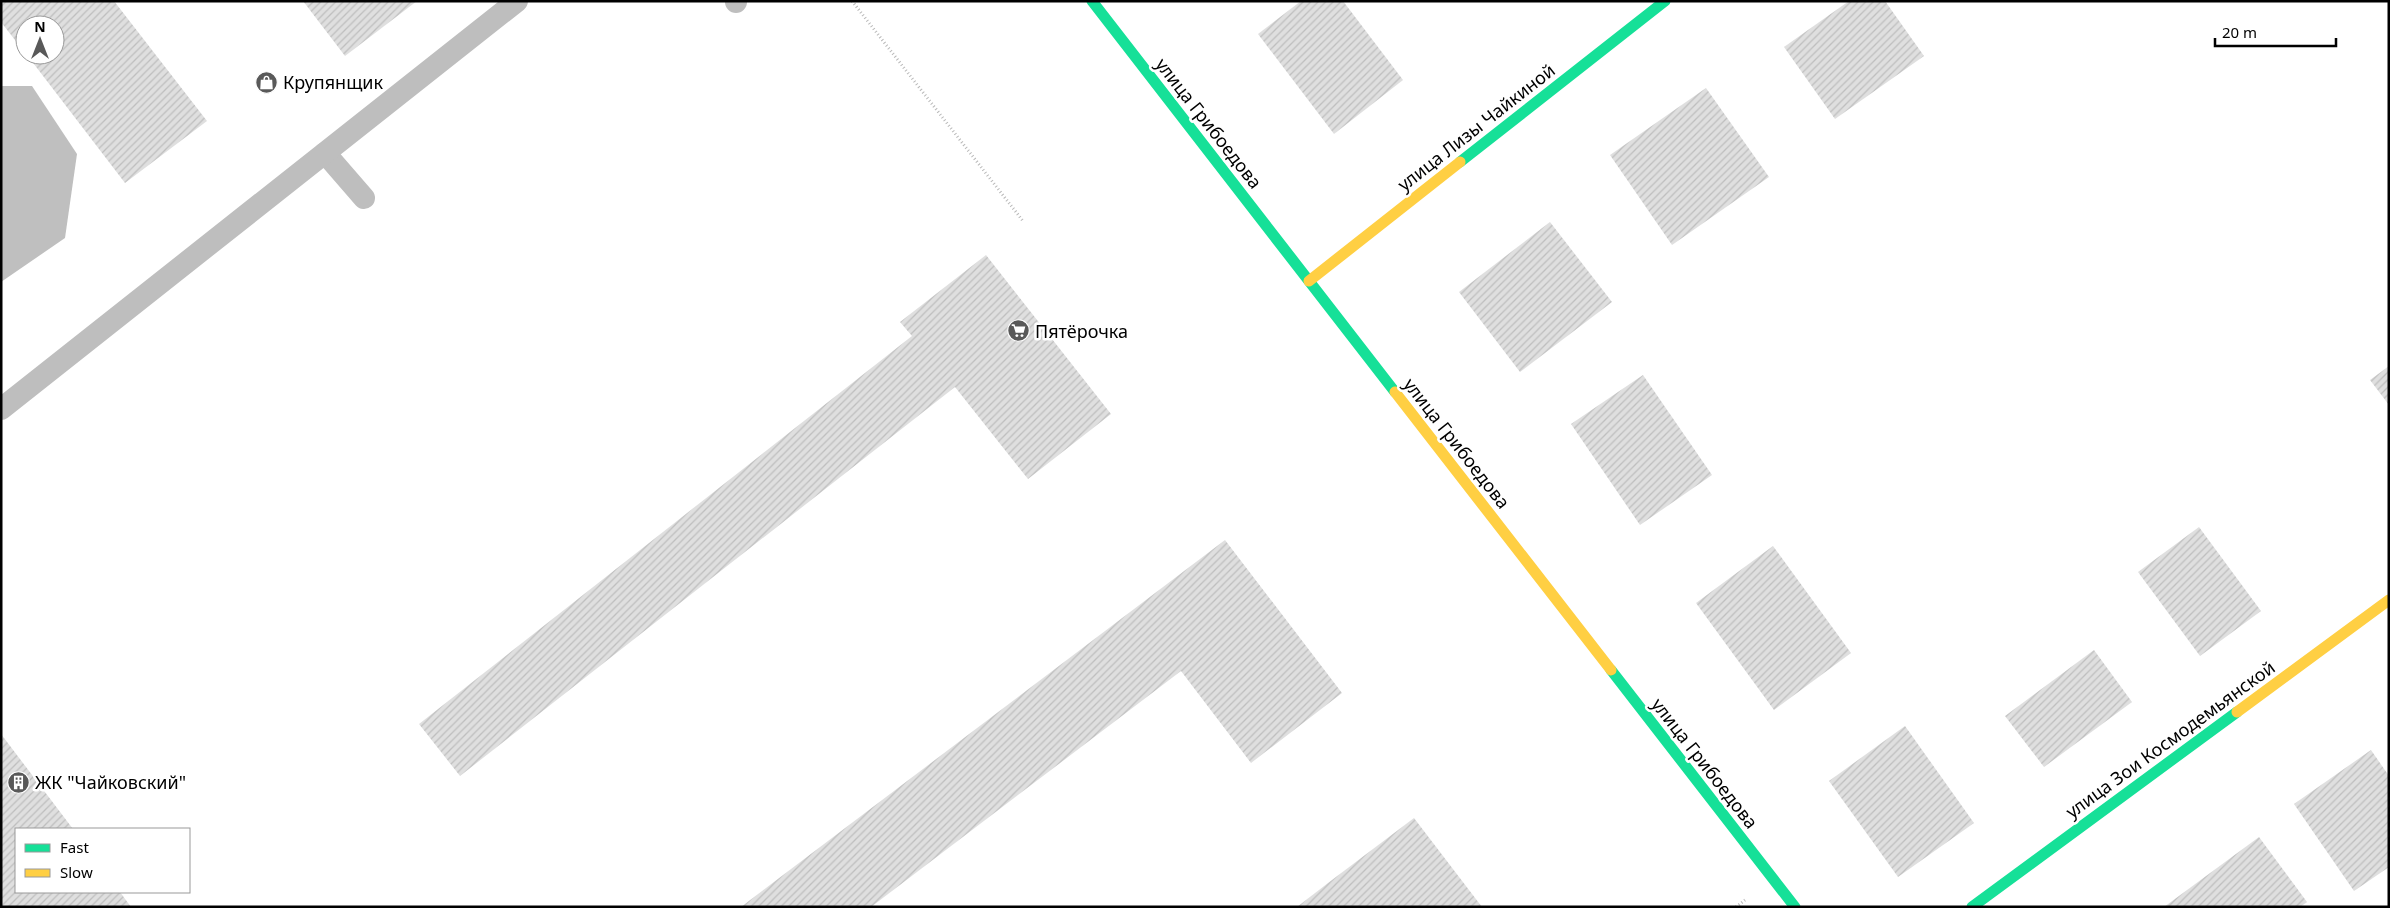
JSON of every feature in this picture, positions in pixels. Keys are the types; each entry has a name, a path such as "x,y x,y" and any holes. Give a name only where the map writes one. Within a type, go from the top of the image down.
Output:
{"street":[{"name":"улица Грибоедова","path":"1092,1 1795,907"},
{"name":"улица Лизы Чайкиной","path":"1309,281 1664,1"},
{"name":"улица Зои Космодемьянской","path":"1972,907 2389,600"}],"lane":[{"path":"1,409 517,1"},
{"path":"325,153 364,198"}],"path":[{"path":"852,1 1023,221"}],"shaded area":[{"path":"1,86 32,86 77,154 65,238 1,282"}],"building":[{"path":"4,1 114,1 207,121 125,183 35,65 65,65 65,15 15,15 15,40 1,22 1,3"},
{"path":"303,1 417,1 345,56"},
{"path":"1301,1 1343,1 1403,80 1334,134 1258,34"},
{"path":"1849,1 1885,1 1924,56 1835,119 1784,47"},
{"path":"1706,88 1769,177 1672,245 1610,155"},
{"path":"1550,222 1612,302 1520,372 1459,292"},
{"path":"986,255 1111,414 1028,479 955,387 460,776 419,724 912,336 900,322"},
{"path":"2389,366 2389,405 2370,380"},
{"path":"1643,375 1712,475 1640,525 1571,424"},
{"path":"2199,527 2261,611 2200,656 2138,572"},
{"path":"1225,540 1342,693 1251,763 1181,671 871,907 741,907"},
{"path":"1773,546 1851,653 1774,710 1696,603"},
{"path":"2094,650 2132,702 2044,767 2005,716"},
{"path":"1905,726 1974,823 1898,877 1829,781"},
{"name":"ЖК \"Чайковский\"","path":"1,734 72,828 15,828 15,893 121,893 131,907 1,907"},
{"path":"2371,750 2389,776 2389,867 2354,891 2294,804"},
{"path":"1414,818 1482,907 1297,907 1328,883"},
{"path":"2259,837 2307,902 2300,907 2164,907"}],"traffic: fast":[{"path":"1092,1 1395,392"},
{"path":"1460,162 1665,1"},
{"path":"1611,670 1795,907"},
{"path":"1972,907 2237,712"}],"traffic: slow":[{"path":"1309,281 1460,162"},
{"path":"1395,392 1611,670"},
{"path":"2237,712 2389,600"}],"place":[{"name":"Крупянщик","path":"267,82"},
{"name":"Пятёрочка","path":"1019,331"},
{"name":"ЖК \"Чайковский\"","path":"19,782"}]}
